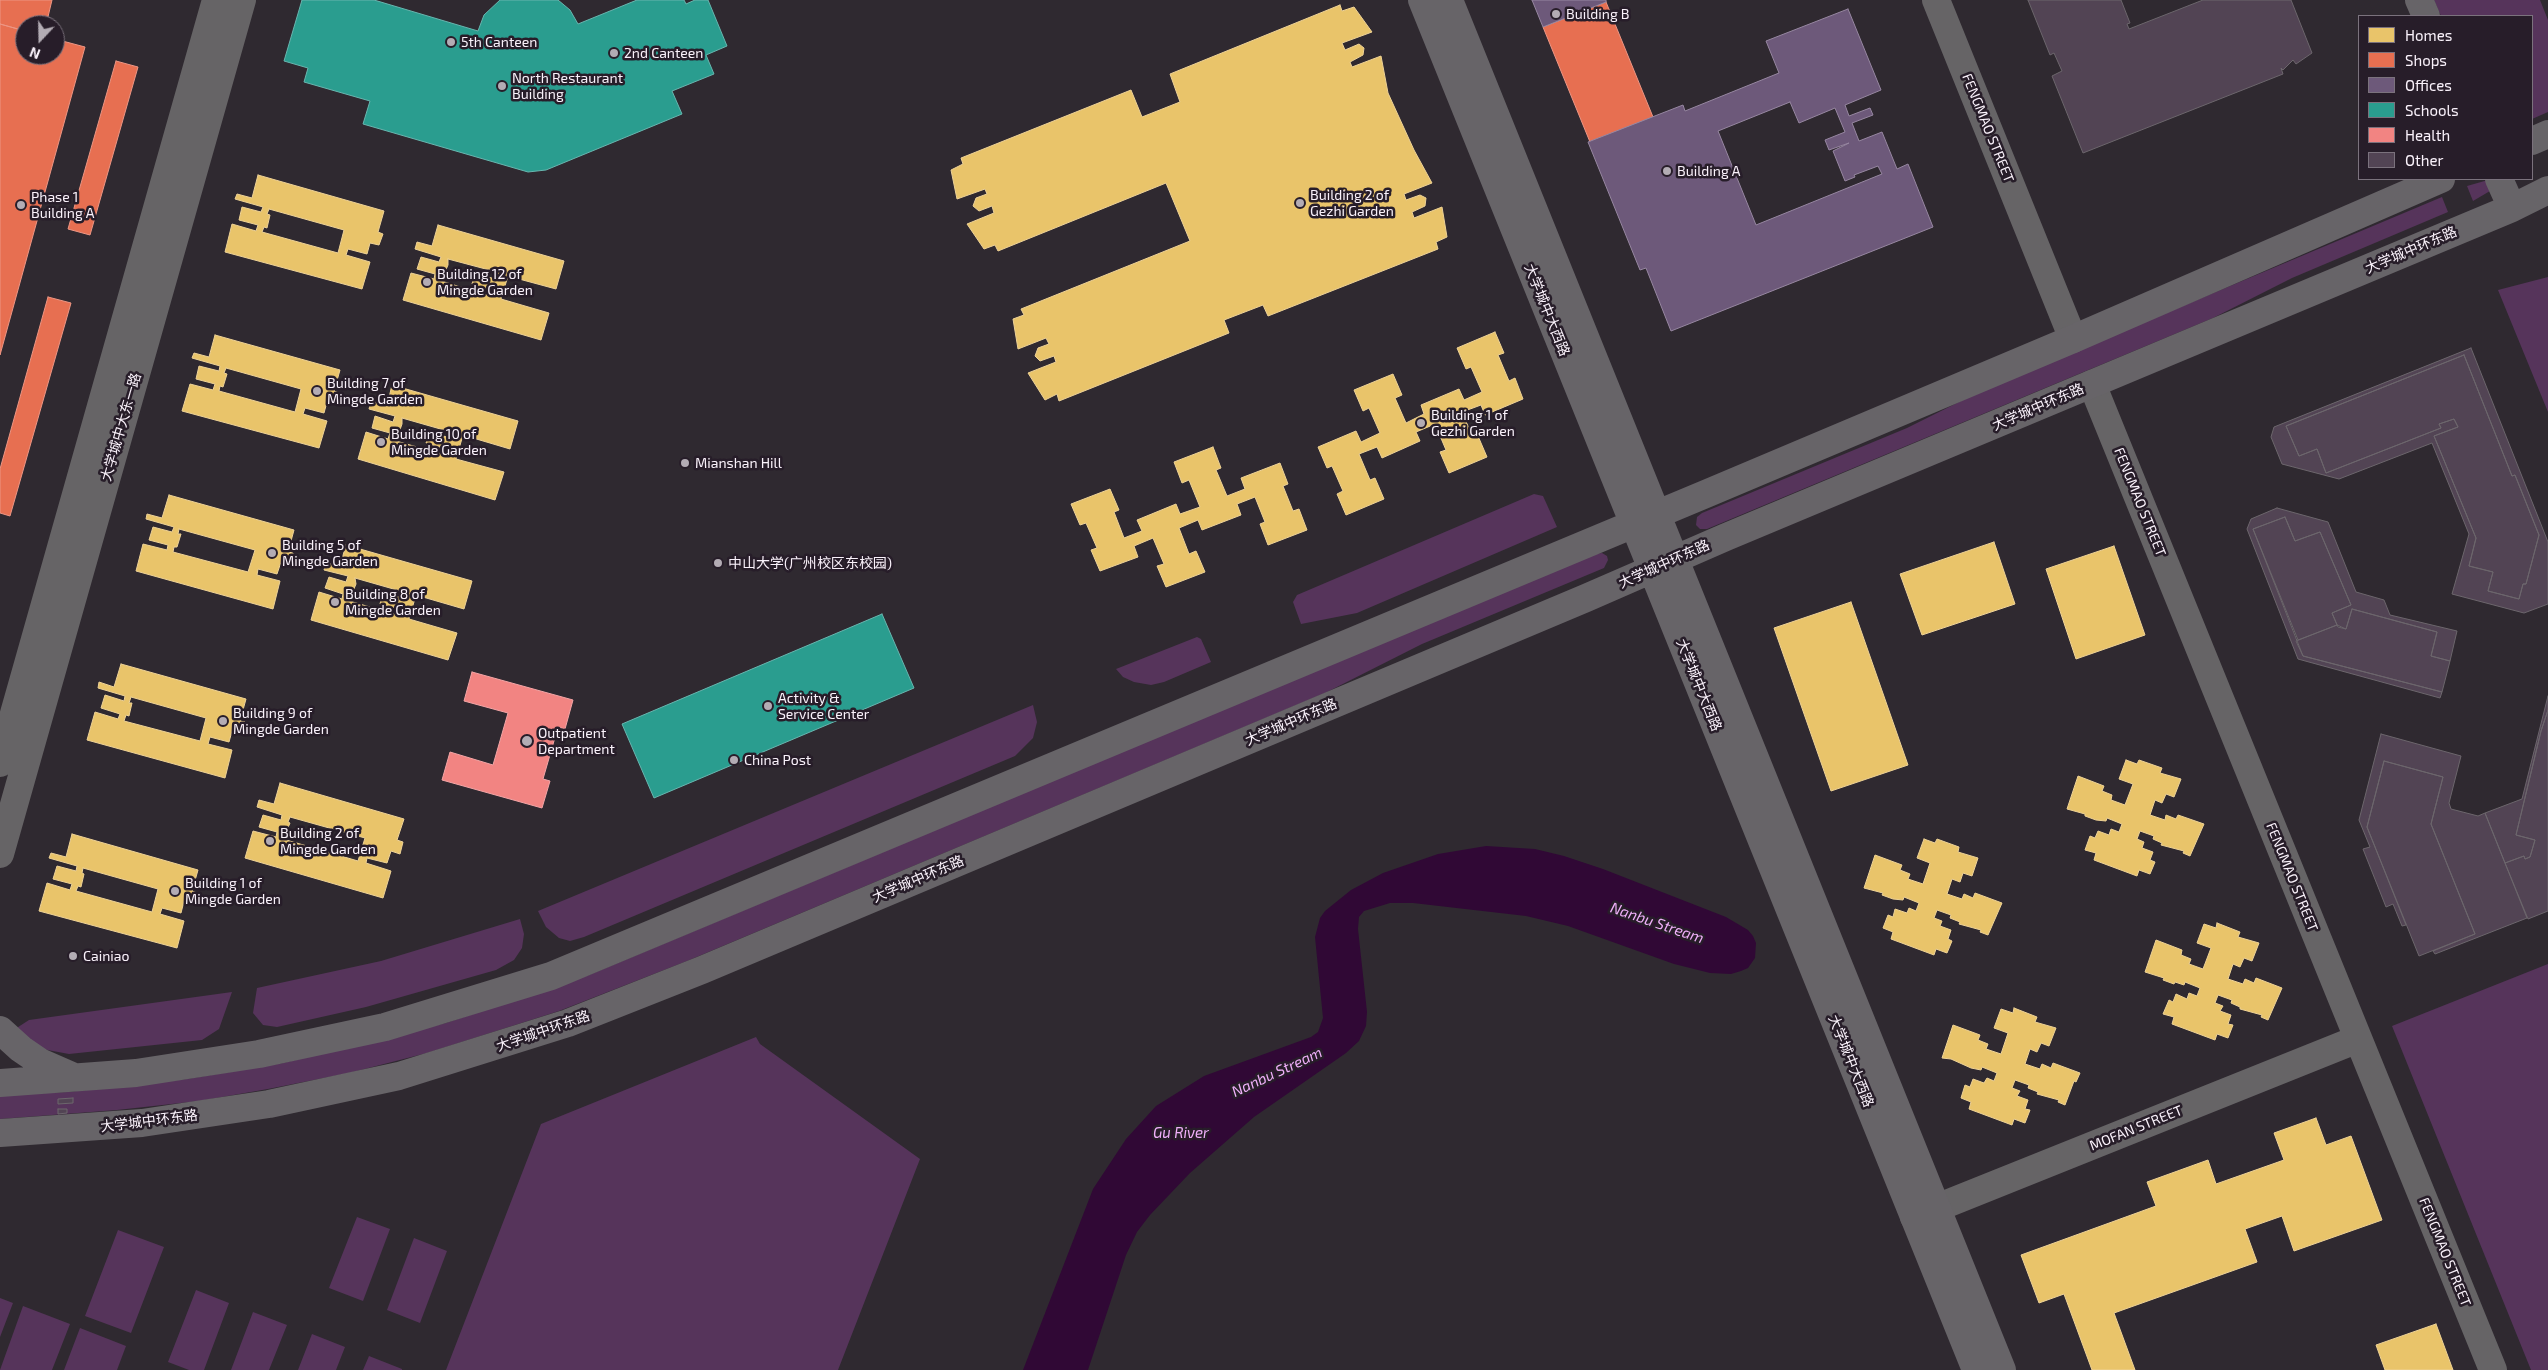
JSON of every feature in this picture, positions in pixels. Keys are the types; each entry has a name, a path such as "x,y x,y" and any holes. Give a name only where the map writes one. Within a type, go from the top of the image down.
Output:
{"main road":[{"name":"大学城中大西路","path":"1422,0 1664,564 1926,1212 2002,1370"},
{"name":"大学城中大西路","path":"1449,0 1645,519"},
{"path":"2419,0 2426,15"},
{"path":"2533,141 2548,134"},
{"path":"2379,205 2385,202 2401,180"},
{"path":"0,1083 78,1078 182,1066 326,1041 385,1027 551,976 682,923 1645,519 2073,338 2439,180"},
{"path":"2499,180 2512,208 2548,206"},
{"name":"大学城中环东路","path":"0,1133 142,1123 269,1104 399,1076 568,1023 711,966 2512,208 2548,190"},
{"path":"0,1030 21,1049 40,1062 78,1078"},
{"name":"大学城中大西路","path":"1926,1212 1976,1370"}],"street":[{"name":"大学城中大东一路","path":"0,763 216,0"},
{"name":"大学城中大东一路","path":"0,854 242,0"},
{"name":"FENGMAO STREET","path":"1936,0 2073,338"},
{"name":"FENGMAO STREET","path":"2092,384 2493,1370"},
{"name":"MOFAN STREET","path":"1926,1212 2358,1039"}],"shaded area":[{"path":"2434,0 2540,0 2548,20 2548,112 2533,119 2533,15 2441,15"},
{"path":"2488,180 2490,191 2473,201 2467,186"},
{"path":"2442,197 2448,212 2292,278 2213,318 1707,529 1700,529 1696,525 1697,517 1702,513 1907,428 1985,389"},
{"path":"2548,277 2548,412 2498,290"},
{"path":"1534,494 1543,496 1557,527 1357,613 1301,624 1293,602 1297,595"},
{"path":"1602,553 1607,556 1608,560 1604,568 1422,644 1325,693 687,961 559,1011 427,1053 349,1073 268,1089 199,1101 117,1110 0,1119 0,1095 68,1092 187,1079 283,1063 446,1023 589,975 1594,554"},
{"path":"1197,637 1201,639 1211,662 1164,682 1151,685 1134,682 1123,677 1116,669"},
{"path":"1033,705 1037,722 1033,738 1015,756 584,937 570,941 559,938 546,927 538,911"},
{"path":"520,919 524,934 522,948 514,960 496,970 366,1007 277,1027 263,1025 253,1013 257,988 381,961"},
{"path":"2548,964 2548,1370 2531,1370 2392,1026"},
{"path":"232,992 219,1029 202,1040 69,1054 42,1049 12,1031 29,1020"},
{"path":"756,1037 760,1044 920,1159 838,1370 446,1370 541,1124"},
{"path":"357,1217 390,1229 363,1301 329,1288"},
{"path":"118,1230 164,1247 131,1333 85,1316"},
{"path":"414,1238 447,1251 420,1323 387,1310"},
{"path":"196,1290 229,1303 204,1370 189,1370 168,1362"},
{"path":"0,1298 13,1303 0,1337"},
{"path":"23,1306 70,1324 52,1370 0,1370"},
{"path":"253,1312 287,1325 269,1370 231,1370"},
{"path":"80,1328 126,1346 117,1370 64,1370"},
{"path":"312,1334 345,1347 336,1370 298,1370"},
{"path":"369,1356 402,1369 402,1370 363,1370"}],"water":[{"name":"Gu River","path":"1486,846 1535,849 1564,856 1603,869 1726,917 1748,930 1753,936 1756,943 1755,958 1748,968 1741,971 1731,974 1710,973 1674,964 1568,926 1526,916 1413,903 1390,903 1364,911 1359,917 1358,929 1367,1012 1366,1026 1359,1041 1346,1053 1254,1117 1190,1173 1150,1215 1137,1232 1126,1255 1088,1370 1023,1370 1093,1189 1126,1139 1156,1106 1204,1076 1311,1037 1318,1032 1323,1018 1315,937 1320,918 1325,911 1351,890 1383,873 1438,854"}],"building: Homes":[{"name":"Building 2 of Gezhi Garden","path":"1340,5 1342,11 1354,7 1372,32 1342,43 1345,50 1359,44 1364,48 1363,55 1350,62 1352,67 1381,56 1388,93 1414,150 1432,183 1404,194 1406,200 1420,195 1426,198 1425,206 1412,212 1414,218 1442,207 1447,237 1436,242 1438,249 1268,316 1263,305 1224,320 1229,333 1059,401 1057,394 1045,400 1028,373 1056,362 1054,356 1040,361 1035,356 1038,348 1049,344 1046,338 1018,349 1013,319 1024,315 1021,309 1190,241 1166,183 998,251 995,245 984,249 967,224 994,213 992,206 979,211 973,206 976,198 987,194 985,189 957,199 951,170 963,164 961,158 1131,90 1142,117 1180,102 1170,74"},
{"path":"258,175 384,211 378,232 383,234 379,245 370,243 367,254 348,249 346,255 370,262 362,289 225,252 232,224 256,231 258,225 239,220 242,207 261,212 263,207 235,199 237,194 252,198","holes":["269,209 344,230 338,253 262,232 264,227 267,228 270,215 267,214"]},
{"name":"Building 12 of Mingde Garden","path":"438,225 564,261 556,289 508,276 501,299 549,313 541,340 403,300 411,273 434,279 435,274 417,269 421,257 439,262 441,257 415,249 417,242 432,246","holes":["448,259 497,272 495,279 475,273 472,284 492,290 490,296 441,281 448,265"]},
{"name":"Building 1 of Gezhi Garden","path":"1495,332 1504,353 1498,355 1509,381 1515,378 1523,399 1485,415 1481,405 1462,412 1473,438 1478,436 1487,457 1449,473 1440,452 1446,450 1435,424 1416,432 1420,441 1382,458 1377,447 1359,454 1370,480 1375,478 1384,499 1346,515 1337,494 1343,491 1332,466 1327,468 1318,447 1356,431 1361,442 1380,433 1369,408 1363,411 1354,390 1393,374 1402,395 1395,398 1406,423 1424,414 1421,405 1459,389 1464,400 1482,392 1471,367 1466,369 1457,348"},
{"name":"Building 7 of Mingde Garden","path":"215,335 340,370 334,391 339,393 337,404 327,402 324,413 305,408 303,414 327,421 319,448 182,411 190,384 213,390 215,384 196,379 199,366 219,371 220,366 192,358 194,353 209,357","holes":["226,368 301,389 295,412 219,391 220,386 223,387 227,374 224,373"]},
{"name":"Building 10 of Mingde Garden","path":"392,385 518,421 510,449 463,435 456,459 504,472 495,500 358,459 366,432 388,439 390,433 372,428 375,416 393,422 395,416 369,409 371,401 387,406","holes":["402,418 451,432 450,438 430,432 426,443 446,449 445,455 396,441 402,424"]},
{"path":"1213,447 1221,468 1216,470 1227,496 1245,489 1241,478 1280,463 1288,484 1283,486 1293,511 1299,509 1307,530 1268,545 1260,524 1265,522 1255,497 1237,504 1241,515 1202,530 1198,520 1179,528 1189,554 1196,551 1205,572 1166,587 1157,566 1164,564 1153,538 1134,546 1138,557 1100,571 1091,550 1097,548 1086,523 1080,525 1071,504 1110,489 1119,510 1114,512 1124,538 1142,531 1137,520 1176,504 1180,514 1200,507 1189,480 1182,483 1174,462"},
{"name":"Building 5 of Mingde Garden","path":"169,495 294,530 288,552 293,553 290,565 281,562 277,574 258,569 257,575 280,581 273,609 136,571 143,544 167,550 168,545 149,540 153,527 172,532 174,527 146,519 147,514 162,518","holes":["179,529 255,550 248,572 173,552 174,547 177,547 181,534 178,534"]},
{"path":"1994,542 2015,604 1922,635 1900,574"},
{"name":"Building 8 of Mingde Garden","path":"346,545 472,581 464,609 416,595 409,619 457,633 448,660 311,620 319,592 342,599 343,594 325,588 329,577 346,582 348,576 324,570 326,563 340,566","holes":["355,578 404,592 403,598 383,592 380,604 399,609 398,615 349,601 356,584"]},
{"path":"2114,546 2145,635 2076,659 2046,569"},
{"path":"1851,602 1908,765 1831,791 1774,628"},
{"name":"Building 9 of Mingde Garden","path":"121,664 246,699 240,721 245,722 242,734 232,731 229,742 210,737 208,744 232,750 225,778 87,740 95,712 118,719 120,714 101,708 105,695 124,701 125,696 98,688 99,682 114,687","holes":["131,697 206,718 200,741 124,721 126,715 129,716 132,703 129,703"]},
{"path":"2126,760 2137,764 2139,760 2162,768 2160,773 2181,779 2174,797 2166,794 2162,803 2155,800 2150,815 2165,820 2166,815 2176,819 2178,815 2204,824 2190,856 2183,853 2184,851 2161,845 2162,843 2153,839 2154,836 2140,831 2137,839 2144,842 2142,848 2153,852 2150,860 2155,862 2150,874 2139,870 2137,876 2094,860 2096,853 2085,850 2090,836 2095,838 2098,831 2109,835 2111,829 2119,832 2122,824 2107,818 2106,821 2096,820 2085,816 2085,814 2067,809 2078,776 2104,786 2102,791 2112,795 2111,800 2125,805 2133,784 2119,779"},
{"name":"Building 2 of Mingde Garden","path":"280,783 404,819 397,840 403,842 400,854 391,851 387,863 367,858 366,863 391,871 383,898 245,858 253,831 276,837 277,832 259,827 263,815 281,820 282,815 257,807 259,800 274,804","holes":["290,817 365,838 358,861 283,839 290,823 288,822"]},
{"name":"Building 1 of Mingde Garden","path":"72,834 198,870 192,891 197,893 193,904 184,901 181,913 162,908 160,914 184,921 177,948 39,911 47,883 70,890 72,884 53,879 57,866 76,871 77,866 49,858 51,853 66,857","holes":["83,868 158,889 152,912 76,891 78,886 81,887 84,874 82,873"]},
{"path":"1924,839 1935,843 1937,839 1959,847 1958,852 1978,858 1972,876 1963,873 1960,882 1952,879 1947,894 1962,899 1964,894 1973,898 1975,893 2002,903 1988,935 1980,932 1981,930 1959,924 1960,922 1950,918 1951,915 1937,910 1934,918 1942,921 1940,926 1951,930 1948,939 1952,941 1947,953 1936,949 1934,955 1891,939 1893,932 1883,928 1888,915 1893,917 1895,909 1907,913 1909,908 1916,911 1919,903 1904,897 1903,900 1893,899 1882,895 1883,893 1864,888 1875,855 1902,865 1900,870 1910,874 1908,879 1923,884 1930,863 1917,858"},
{"path":"2217,923 2240,932 2238,937 2259,943 2252,961 2244,958 2240,967 2233,964 2228,979 2243,984 2245,979 2254,983 2256,978 2282,988 2268,1020 2261,1017 2262,1015 2240,1009 2240,1007 2231,1003 2232,1000 2218,995 2215,1003 2223,1006 2220,1011 2231,1015 2228,1024 2233,1025 2228,1038 2217,1034 2215,1040 2172,1024 2174,1017 2163,1014 2169,1000 2173,1002 2176,994 2187,999 2189,993 2197,996 2200,988 2185,982 2184,985 2175,982 2174,984 2163,980 2164,978 2145,972 2156,940 2182,950 2181,955 2191,959 2189,964 2203,969 2211,948 2197,943 2204,924 2216,928"},
{"path":"2014,1008 2037,1017 2035,1022 2056,1028 2049,1046 2041,1043 2037,1052 2030,1049 2025,1064 2040,1069 2042,1064 2051,1068 2053,1063 2080,1073 2076,1082 2074,1081 2065,1105 2058,1102 2059,1100 2037,1094 2038,1092 2028,1088 2029,1085 2015,1080 2012,1088 2020,1091 2017,1096 2028,1100 2025,1109 2030,1110 2025,1123 2014,1119 2012,1125 1969,1109 1971,1102 1961,1098 1965,1085 1970,1087 1973,1079 1984,1083 1987,1078 1994,1081 1997,1073 1982,1067 1981,1070 1971,1068 1951,1059 1942,1058 1953,1025 1980,1035 1978,1040 1988,1044 1986,1049 2001,1054 2008,1033 1994,1028 2001,1009 2013,1013"},
{"path":"2316,1118 2326,1145 2351,1136 2382,1220 2294,1251 2282,1216 2245,1229 2257,1262 2114,1313 2135,1370 2092,1370 2064,1294 2039,1303 2021,1255 2156,1206 2147,1182 2208,1160 2216,1184 2284,1160 2274,1133"},
{"path":"2436,1324 2453,1370 2385,1370 2376,1345"}],"building: Shops":[{"path":"0,0 52,0 48,15 15,15 15,28 0,24"},
{"path":"1606,2 1653,117 1590,142 1543,27"},
{"name":"Phase 1 Building A","path":"0,24 15,28 15,65 65,65 65,42 85,47 0,355"},
{"path":"116,61 138,67 90,235 68,229"},
{"path":"48,297 71,303 10,516 0,513 0,469"}],"building: Offices":[{"name":"Building B","path":"1532,0 1606,0 1606,2 1543,27"},
{"name":"Building A","path":"1848,9 1881,90 1845,105 1849,116 1870,108 1873,115 1852,123 1859,141 1882,132 1897,169 1908,164 1933,227 1671,331 1646,268 1640,270 1588,142 1683,105 1685,111 1779,73 1766,41","holes":["1790,102 1799,123 1835,108 1845,132 1825,140 1829,150 1849,143 1833,151 1845,181 1855,177 1854,175 1878,166 1882,174 1756,225 1718,131"]}],"building: Schools":[{"name":"North Restaurant Building","path":"302,0 374,0 478,31 484,15 500,0 558,0 570,10 578,24 637,0 684,0 686,4 695,0 708,0 727,46 706,55 714,74 672,91 682,114 546,170 528,172 363,124 370,101 304,82 308,68 284,61"},
{"name":"Activity & Service Center","path":"882,614 914,688 654,798 622,724"}],"building: Health":[{"name":"Outpatient Department","path":"472,672 573,700 565,729 558,727 543,779 550,781 542,808 442,780 450,752 493,765 508,713 464,701"}],"building: Other":[{"path":"2028,0 2121,0 2130,23 2127,24 2129,29 2203,0 2291,0 2312,53 2296,64 2293,60 2283,70 2281,68 2283,74 2083,153 2052,76 2062,71 2054,53 2050,55"},
{"path":"2471,348 2548,542 2548,604 2524,613 2452,594 2469,534 2432,443 2339,479 2282,464 2271,437 2274,427","holes":["2464,355 2512,476 2515,475 2539,535 2526,584 2523,584 2519,599 2488,591 2493,572 2469,566 2476,538 2434,436 2458,427 2454,419 2439,424 2441,428 2326,473 2317,449 2299,456 2286,426"]},
{"path":"2464,355 2512,476 2515,475 2539,535 2526,584 2523,584 2519,599 2488,591 2493,572 2469,566 2476,538 2434,436 2458,427 2454,419 2439,424 2441,428 2326,473 2317,449 2299,456 2286,426"},
{"path":"2277,508 2328,522 2356,592 2384,600 2390,615 2457,631 2450,661 2431,656 2437,632 2352,609 2346,629 2338,627 2332,613 2351,605 2320,532 2295,541 2285,517 2253,529 2303,656 2442,692 2440,698 2298,659 2247,529 2251,519"},
{"path":"2285,517 2295,541 2320,532 2351,605 2332,613 2337,625 2298,640 2253,529"},
{"path":"2352,609 2437,632 2431,656 2450,661 2442,692 2303,656 2296,641 2337,625 2346,629"},
{"path":"2548,696 2548,710 2541,731 2516,835 2535,840 2530,857 2525,859 2524,856 2505,863 2485,813 2522,799"},
{"path":"2548,710 2548,911 2528,919 2505,863 2524,856 2525,859 2530,857 2535,840 2516,835 2541,731"},
{"path":"2381,734 2461,756 2449,803 2451,809 2478,816 2485,813 2527,918 2435,954 2433,951 2475,934 2431,824 2443,777 2384,761 2367,827 2406,925 2402,926 2393,904 2386,907 2363,849 2370,847 2359,820"},
{"path":"2384,761 2443,777 2431,824 2475,934 2419,956 2367,827"},
{"path":"73,1098 73,1103 58,1104 58,1099"},
{"path":"58,1109 67,1109 67,1113 58,1114"}],"place":[{"name":"Building B","path":"1556,14"},
{"name":"5th Canteen","path":"451,42"},
{"name":"2nd Canteen","path":"614,53"},
{"name":"North Restaurant Building","path":"502,86"},
{"name":"Building A","path":"1667,171"},
{"name":"Building 2 of Gezhi Garden","path":"1300,203"},
{"name":"Phase 1 Building A","path":"21,205"},
{"name":"Building 12 of Mingde Garden","path":"427,282"},
{"name":"Building 7 of Mingde Garden","path":"317,391"},
{"name":"Building 1 of Gezhi Garden","path":"1421,423"},
{"name":"Building 10 of Mingde Garden","path":"381,442"},
{"name":"Mianshan Hill","path":"685,463"},
{"name":"Building 5 of Mingde Garden","path":"272,553"},
{"name":"中山大学(广州校区东校园)","path":"718,563"},
{"name":"Building 8 of Mingde Garden","path":"335,602"},
{"name":"Activity & Service Center","path":"768,706"},
{"name":"Building 9 of Mingde Garden","path":"223,721"},
{"name":"Outpatient Department","path":"527,741"},
{"name":"China Post","path":"734,760"},
{"name":"Building 2 of Mingde Garden","path":"270,841"},
{"name":"Building 1 of Mingde Garden","path":"175,891"},
{"name":"Cainiao","path":"73,956"}],"water label":[{"name":"Nanbu Stream","path":"1657,923"},
{"name":"Nanbu Stream","path":"1277,1072"}]}
